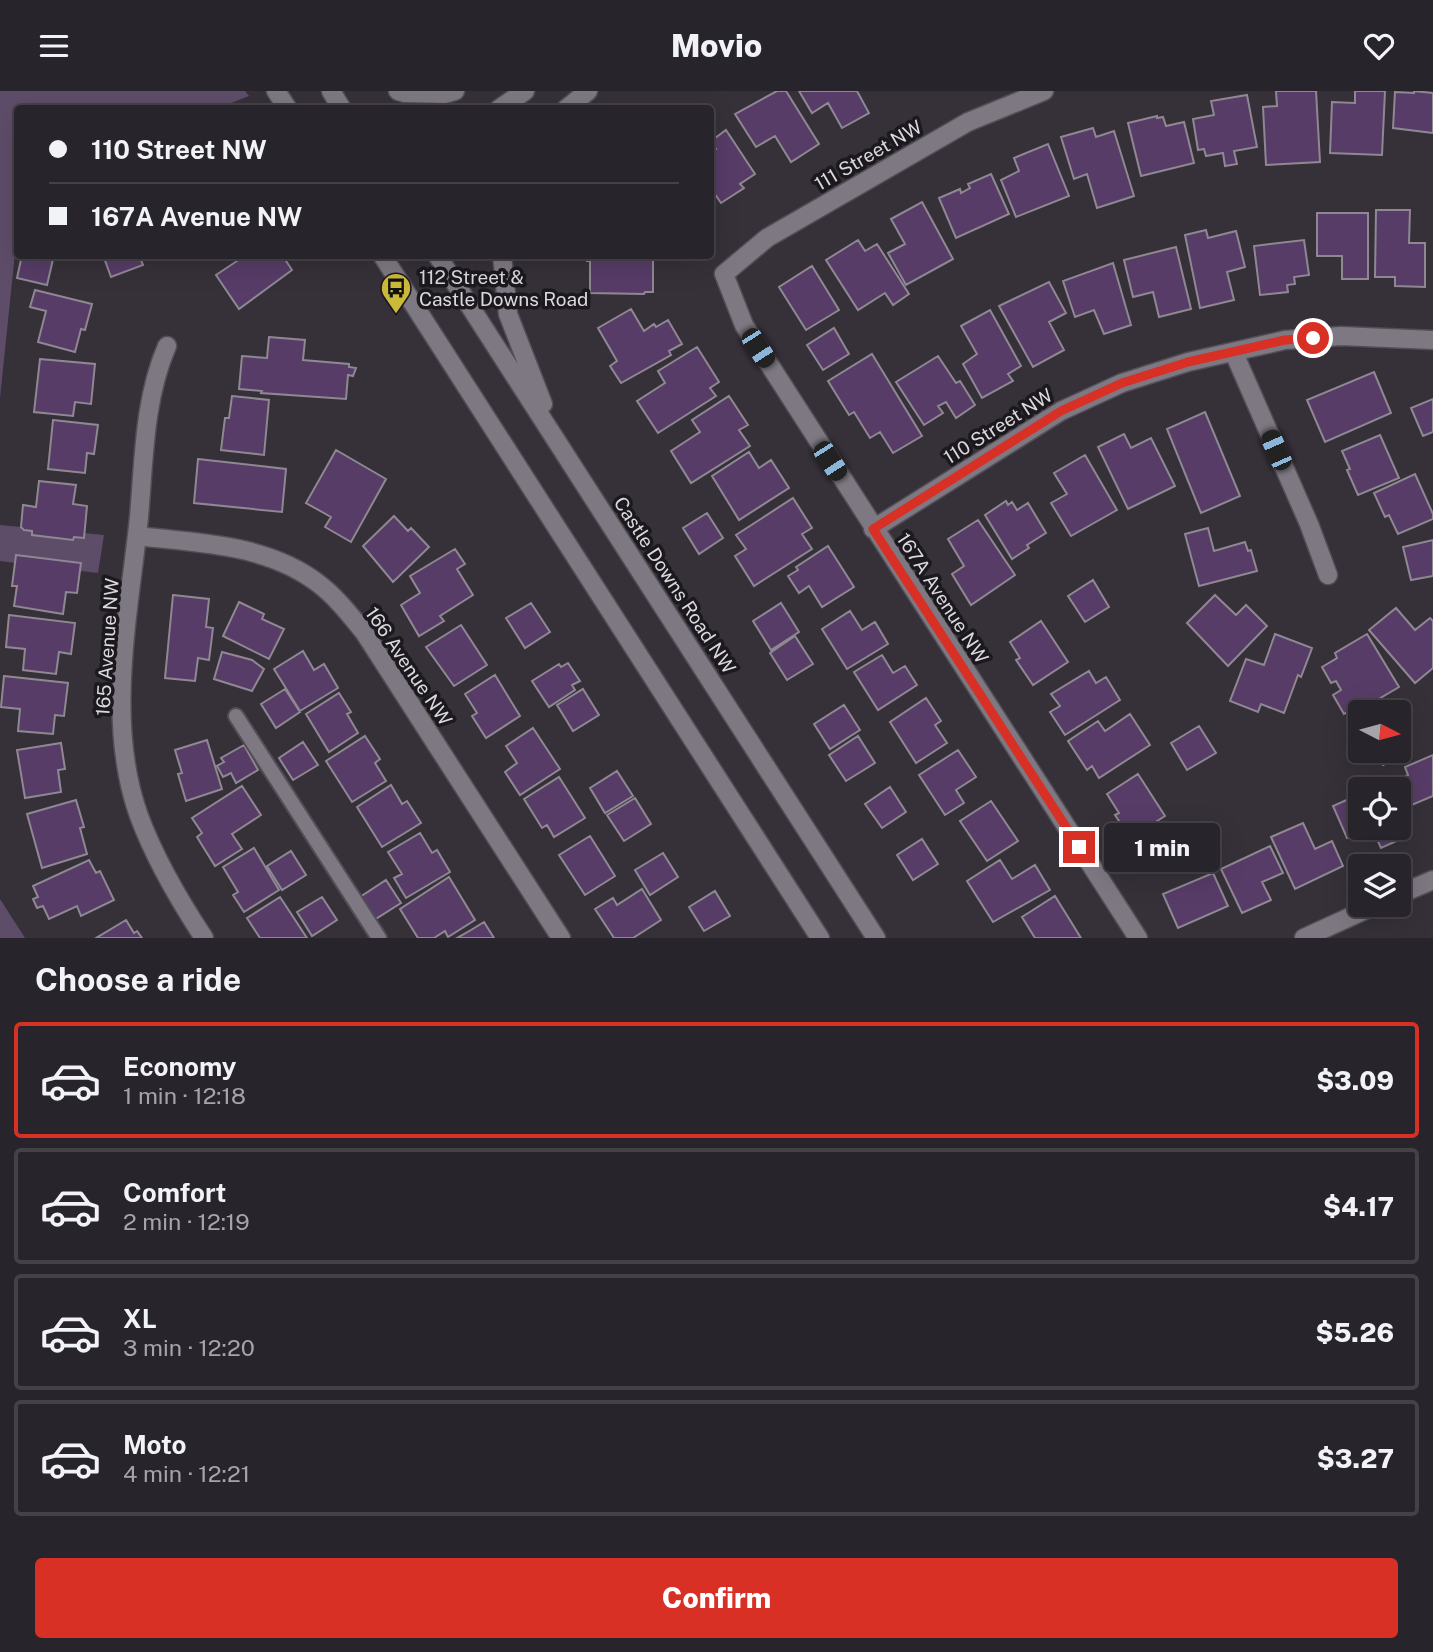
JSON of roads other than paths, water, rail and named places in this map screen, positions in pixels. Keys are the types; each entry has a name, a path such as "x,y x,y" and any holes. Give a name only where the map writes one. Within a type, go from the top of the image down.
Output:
{"street":[{"path":"398,91 445,94 456,91"},
{"path":"505,105 525,91"},
{"path":"571,105 589,91"},
{"name":"111 Street NW","path":"724,274 767,238 968,122 1044,91"},
{"path":"385,259 820,938"},
{"name":"Castle Downs Road NW","path":"440,259 876,938"},
{"path":"502,259 508,314 555,437"},
{"name":"167A Avenue NW","path":"724,274 744,325 1138,938"},
{"name":"110 Street NW","path":"873,529 1061,411 1122,383 1188,362 1285,340 1341,335 1433,340"},
{"name":"165 Avenue NW","path":"167,346 151,391 123,669 122,716 127,764 139,815 167,876 204,938"},
{"path":"1234,352 1328,575"},
{"name":"166 Avenue NW","path":"137,535 234,547 286,565 318,583 363,632 561,938"},
{"path":"1411,889 1433,880"},
{"path":"1304,938 1350,917"}],"lane":[{"path":"236,716 379,938"}],"place":[{"name":"112 Street & Castle Downs Road","path":"396,315"}]}
